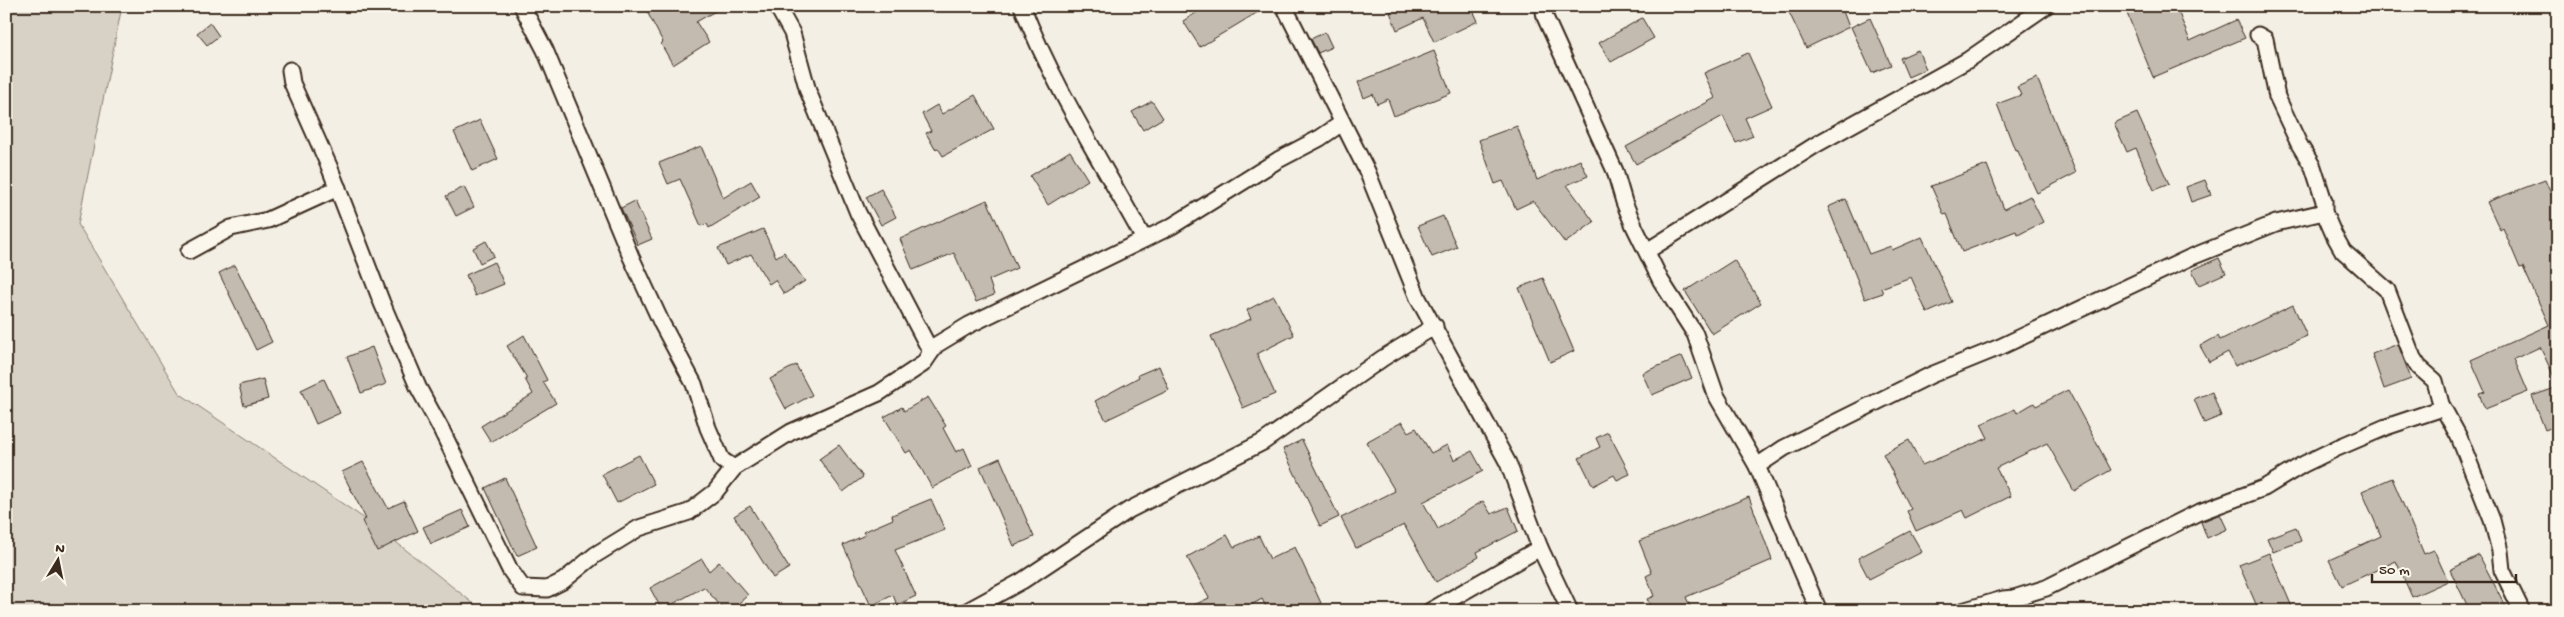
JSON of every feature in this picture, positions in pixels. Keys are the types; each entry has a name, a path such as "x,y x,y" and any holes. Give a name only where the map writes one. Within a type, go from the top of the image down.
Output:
{"street":[{"path":"522,6 545,50 639,273 694,384 708,428 722,460 734,468"},
{"path":"778,6 792,33 808,91 858,213 931,352"},
{"path":"1022,6 1037,44 1064,99 1144,239"},
{"path":"1284,6 1367,170 1418,298 1435,326 1508,463 1540,548 1570,611"},
{"path":"1543,6 1544,17 1583,97 1615,171 1624,202 1661,281 1695,334 1716,395 1756,466 1819,611"},
{"path":"1647,251 1817,144 1968,60 2046,6"},
{"path":"2258,35 2265,39 2278,97 2299,144 2313,167 2324,201 2324,212 2343,251 2387,290 2413,358 2419,367 2435,382 2443,408 2459,437 2484,495 2500,551 2502,570 2522,611"},
{"path":"290,70 292,84 338,188 382,304 418,387 441,429 510,570 523,588 548,589 563,581 595,555 639,528 689,512 715,492 734,468 791,432 879,393 923,364 936,345 969,325 1172,226 1342,123"},
{"path":"189,251 232,228 268,220 338,188"},
{"path":"1756,466 1784,448 1931,375 2000,348 2189,258 2276,223 2324,212"},
{"path":"967,611 1022,580 1129,510 1263,442 1383,358 1435,326"},
{"path":"1962,611 2046,588 2197,513 2264,488 2302,464 2337,448 2386,427 2443,408"},
{"path":"1430,611 1540,548"}],"shaded area":[{"path":"6,6 122,6 78,224 179,393 377,527 483,611 6,611"}],"building":[{"path":"644,6 724,6 696,22 709,42 673,65 661,44 663,42"},
{"path":"1207,6 1268,6 1200,47 1183,21"},
{"path":"1403,6 1471,6 1478,21 1434,42 1423,18 1397,30 1390,12"},
{"path":"1786,6 1841,6 1849,27 1806,48"},
{"path":"2124,6 2176,6 2190,41 2236,20 2245,38 2153,77"},
{"path":"1642,18 1654,38 1611,62 1599,43"},
{"path":"1870,18 1891,65 1872,73 1851,27"},
{"path":"210,23 219,36 207,45 197,33"},
{"path":"1325,32 1332,47 1318,53 1311,39"},
{"path":"1918,50 1926,69 1908,77 1900,58"},
{"path":"1434,51 1451,93 1394,116 1388,99 1377,104 1373,94 1364,98 1358,82"},
{"path":"1748,53 1772,106 1745,118 1753,136 1736,143 1723,116 1636,164 1626,147 1715,98 1704,73"},
{"path":"2037,78 2076,173 2037,193 2017,149 2015,150 1997,104 2021,95 2017,87"},
{"path":"975,95 994,129 943,156 938,148 935,149 926,133 931,131 922,114 937,105 942,114"},
{"path":"1152,101 1163,118 1143,130 1132,112"},
{"path":"2137,113 2169,184 2154,190 2136,148 2127,152 2114,123"},
{"path":"480,120 498,159 472,171 454,132"},
{"path":"1517,126 1537,180 1580,160 1588,176 1567,185 1594,222 1565,243 1533,201 1516,209 1503,181 1495,184 1479,140"},
{"path":"701,146 723,198 751,181 760,197 709,228 707,224 701,226 680,179 668,184 659,163"},
{"path":"1070,151 1088,180 1048,205 1030,176"},
{"path":"1987,165 2004,209 2030,196 2043,222 2018,235 2016,231 1962,252 1947,214 1944,215 1931,186"},
{"path":"2205,180 2211,195 2191,202 2186,187"},
{"path":"2545,180 2558,210 2558,385 2540,347 2514,359 2528,392 2485,409 2479,394 2485,392 2471,360 2549,325 2523,267 2520,268 2503,228 2500,230 2487,202"},
{"path":"464,187 474,207 456,216 446,196"},
{"path":"881,189 896,217 881,225 866,197"},
{"path":"1846,199 1869,254 1891,246 1892,250 1922,237 1952,302 1927,313 1911,277 1881,288 1883,293 1865,299 1828,207"},
{"path":"987,200 1017,268 989,280 994,295 976,302 954,253 913,270 900,239"},
{"path":"635,201 652,239 638,245 621,208"},
{"path":"1443,216 1457,247 1432,257 1418,226"},
{"path":"763,229 776,257 784,252 805,281 784,294 775,280 769,284 751,254 726,265 718,248"},
{"path":"486,241 494,256 480,263 473,248"},
{"path":"2219,258 2226,273 2199,285 2192,270"},
{"path":"1734,260 1761,303 1712,334 1685,291"},
{"path":"494,262 504,284 475,296 466,275"},
{"path":"235,265 272,342 256,350 219,273"},
{"path":"1543,278 1574,351 1550,362 1519,288"},
{"path":"1274,296 1294,335 1257,354 1275,394 1243,408 1211,336 1251,319 1247,310"},
{"path":"2293,305 2307,336 2235,366 2228,352 2209,362 2200,346 2218,336 2220,340"},
{"path":"524,335 547,380 543,382 556,403 491,442 481,426 533,394 525,379 527,378 507,346"},
{"path":"2398,344 2411,379 2384,389 2372,354"},
{"path":"372,347 386,384 361,393 347,357"},
{"path":"1682,356 1692,378 1652,395 1642,373"},
{"path":"796,365 812,395 786,409 770,379"},
{"path":"1159,366 1169,390 1106,420 1095,401 1139,377 1138,375"},
{"path":"263,379 268,399 244,406 239,385"},
{"path":"324,379 340,413 316,424 301,390"},
{"path":"2558,387 2558,425 2545,430 2532,396"},
{"path":"2068,390 2111,470 2074,491 2047,443 1996,468 2011,496 1967,518 1963,510 1916,531 1907,511 1911,509 1883,454 1909,440 1922,465 1988,438 1981,424 2015,409 2017,413 2034,403 2036,406"},
{"path":"2212,392 2221,416 2204,423 2194,399"},
{"path":"928,397 946,426 943,428 956,452 964,448 972,466 932,488 911,450 906,453 884,417 902,407 904,411"},
{"path":"1402,422 1408,432 1416,428 1431,453 1447,445 1454,460 1472,451 1483,471 1423,502 1438,529 1483,501 1491,514 1508,507 1518,531 1477,552 1479,557 1436,582 1404,525 1356,548 1341,518 1395,491 1366,442"},
{"path":"1608,432 1630,474 1617,480 1614,475 1593,486 1579,458 1600,447 1596,438"},
{"path":"1302,440 1339,517 1320,526 1283,449"},
{"path":"839,445 863,477 843,492 819,459"},
{"path":"639,455 654,484 617,503 602,474"},
{"path":"1000,458 1034,537 1014,546 980,467"},
{"path":"363,462 388,508 404,501 418,531 377,551 362,521 366,519 342,472"},
{"path":"505,478 537,547 517,556 485,488"},
{"path":"2392,478 2424,554 2434,550 2448,581 2412,597 2396,561 2342,586 2329,560 2381,536 2362,491"},
{"path":"1749,497 1772,560 1686,597 1692,611 1653,611 1647,599 1654,596 1646,576 1652,573 1639,541"},
{"path":"931,499 945,530 895,550 916,596 897,605 893,595 871,606 843,545 865,535 863,532 893,519 892,515"},
{"path":"750,506 789,568 773,578 734,516"},
{"path":"462,510 470,527 431,544 423,527"},
{"path":"2220,514 2227,529 2207,538 2201,522"},
{"path":"2296,527 2301,541 2273,552 2267,538"},
{"path":"1910,531 1922,552 1869,579 1858,558"},
{"path":"1227,535 1234,547 1259,536 1270,559 1295,547 1321,603 1305,611 1268,611 1262,599 1240,611 1181,611 1209,598 1187,557"},
{"path":"2269,553 2292,607 2283,611 2259,611 2239,565"},
{"path":"2479,555 2508,611 2470,611 2450,570"},
{"path":"702,559 709,571 719,562 748,595 730,611 725,611 704,587 662,610 650,588"}]}
